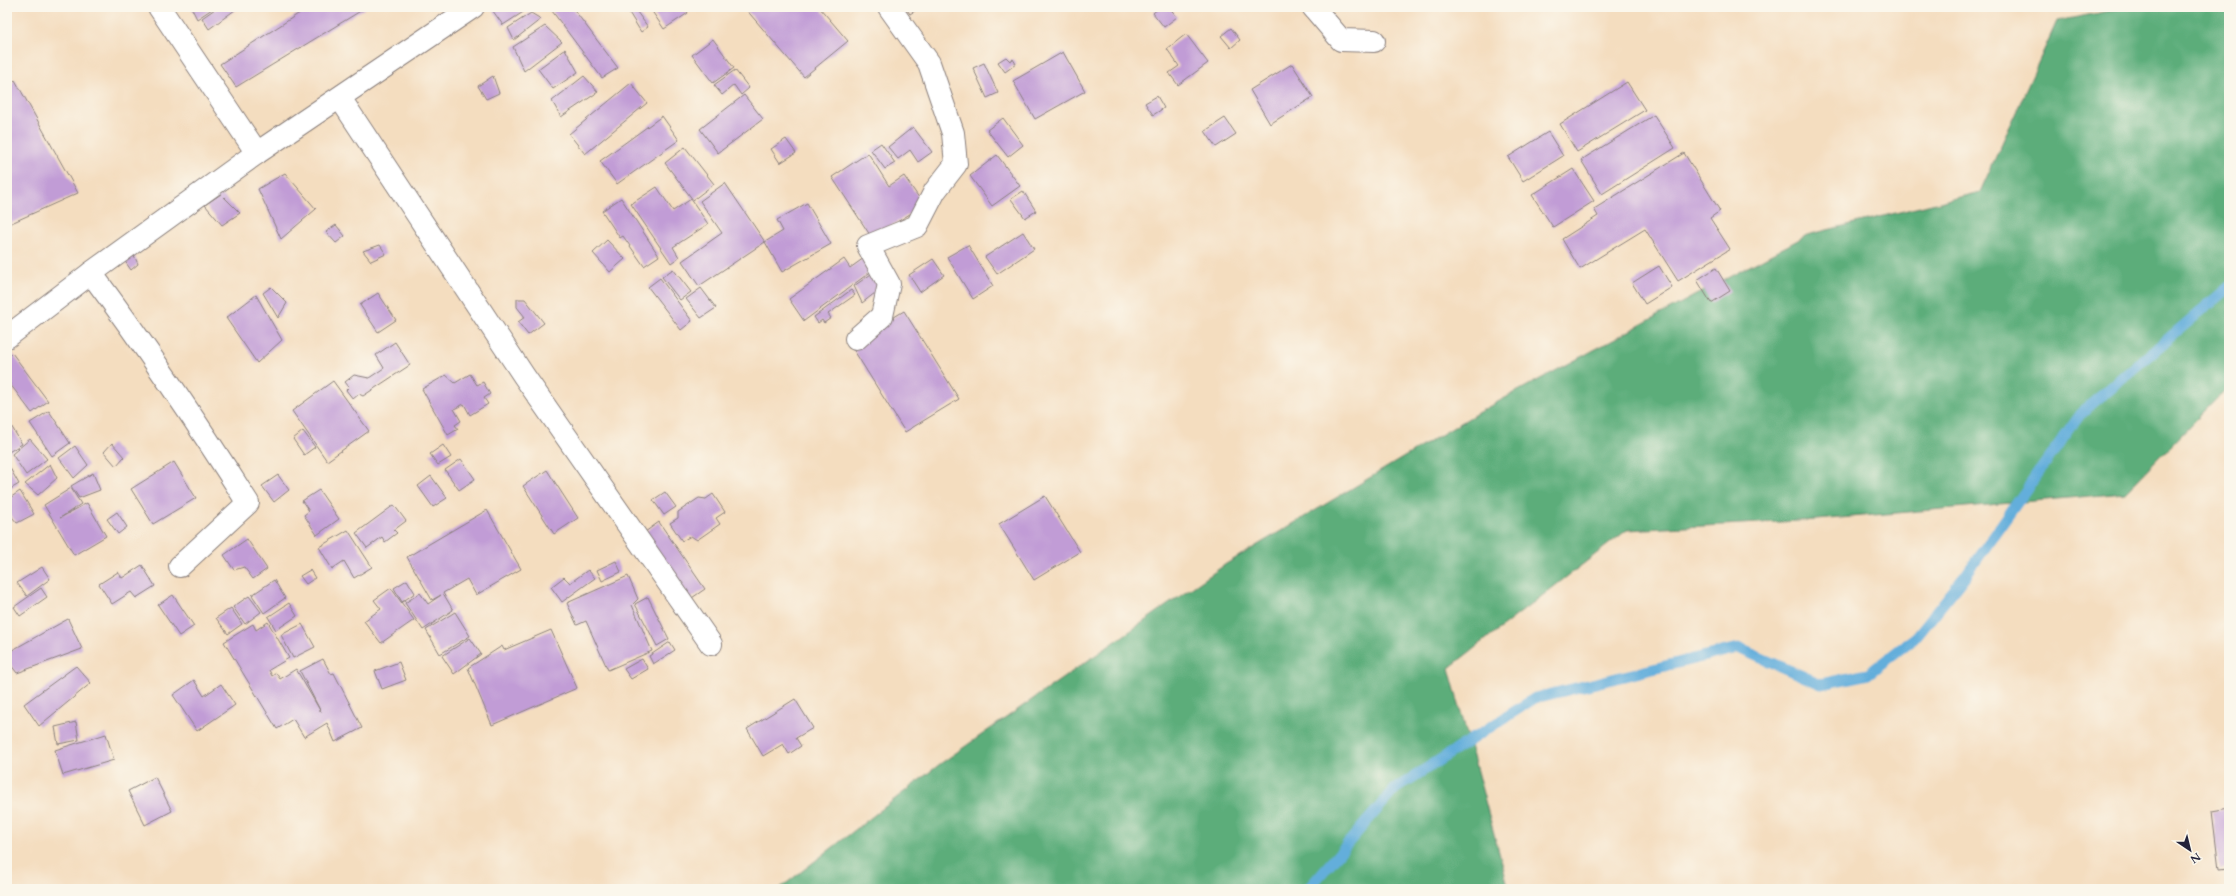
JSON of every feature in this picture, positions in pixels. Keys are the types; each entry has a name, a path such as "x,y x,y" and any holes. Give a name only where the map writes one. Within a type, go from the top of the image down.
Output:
{"street":[{"path":"159,7 257,153"},
{"path":"7,337 91,273 257,153 474,7"},
{"path":"856,338 882,316 889,284 868,246 917,226 935,191 956,164 953,133 929,63 889,7"},
{"path":"1312,7 1341,40 1374,41"},
{"path":"340,98 524,376 711,644"},
{"path":"91,273 143,343 248,503 180,566"}],"green space":[{"path":"2129,7 2229,7 2229,386 2125,493 1817,520 1627,530 1449,668 1509,889 779,889 940,764 1226,564 1479,412 1807,235 1980,192 2057,21"}],"building":[{"path":"191,7 215,7 197,19"},
{"path":"218,7 239,7 209,29 202,18"},
{"path":"309,7 367,7 236,87 220,64"},
{"path":"490,7 531,7 503,25"},
{"path":"557,7 572,7 618,68 602,78 552,11"},
{"path":"649,7 684,7 688,13 664,29"},
{"path":"744,7 819,7 848,41 804,77"},
{"path":"905,7 921,7 910,14"},
{"path":"1160,7 1169,7 1177,17 1164,27 1153,13"},
{"path":"634,8 648,27 641,32 628,11"},
{"path":"531,13 541,19 514,40 508,28"},
{"path":"545,26 562,42 524,71 513,47"},
{"path":"1231,28 1240,40 1231,48 1221,36"},
{"path":"1186,34 1208,63 1178,85 1169,73 1179,66 1167,49"},
{"path":"713,39 734,68 713,83 692,55"},
{"path":"565,49 578,72 553,89 538,69"},
{"path":"1063,52 1085,91 1035,119 1013,81"},
{"path":"1006,57 1010,61 1013,59 1016,64 1005,72 998,62"},
{"path":"984,63 998,93 987,98 973,68"},
{"path":"1292,64 1313,97 1270,124 1250,90"},
{"path":"735,70 749,88 741,95 734,85 722,95 714,85"},
{"path":"493,76 499,93 486,99 478,86"},
{"path":"584,76 598,92 561,117 552,101"},
{"path":"15,80 78,193 7,225 7,87"},
{"path":"1627,82 1645,110 1577,152 1560,124"},
{"path":"631,83 647,103 585,154 569,134"},
{"path":"744,95 763,119 718,153 700,129"},
{"path":"1157,96 1164,108 1153,115 1145,103"},
{"path":"1654,115 1675,148 1602,194 1581,160"},
{"path":"662,116 679,140 617,184 600,161"},
{"path":"1003,118 1023,145 1008,157 987,130"},
{"path":"1225,118 1236,134 1216,147 1205,131"},
{"path":"913,127 932,152 918,162 910,150 898,159 888,147"},
{"path":"1548,132 1563,156 1523,181 1508,157"},
{"path":"786,139 796,153 780,163 771,149"},
{"path":"881,143 895,163 885,169 871,150"},
{"path":"685,147 714,184 693,200 665,163"},
{"path":"868,153 889,186 904,176 924,205 872,238 832,177"},
{"path":"1684,153 1720,211 1710,218 1730,249 1678,281 1645,229 1580,269 1562,239 1598,216 1594,209"},
{"path":"997,155 1020,186 992,206 970,176"},
{"path":"1573,169 1594,201 1553,227 1532,195"},
{"path":"285,173 316,209 281,239 258,189"},
{"path":"725,183 765,242 699,286 682,261 722,233 700,201"},
{"path":"657,187 673,211 691,199 708,224 673,247 679,257 671,263 631,204"},
{"path":"1023,191 1036,211 1025,218 1011,199"},
{"path":"221,194 240,213 222,225 205,205"},
{"path":"621,198 659,256 644,266 623,236 620,238 602,211"},
{"path":"807,203 831,244 782,272 765,242 783,231 777,220"},
{"path":"336,225 345,236 336,243 326,232"},
{"path":"1023,232 1034,249 997,274 985,257"},
{"path":"607,240 625,259 610,272 593,253"},
{"path":"380,245 386,254 371,261 363,251"},
{"path":"968,245 993,286 973,299 947,257"},
{"path":"132,251 138,264 131,270 122,257"},
{"path":"864,258 873,270 804,321 789,299 844,259 850,268"},
{"path":"933,259 944,275 920,292 909,275"},
{"path":"1659,266 1672,287 1645,304 1632,283"},
{"path":"1716,268 1730,291 1711,303 1697,280"},
{"path":"673,269 691,292 680,300 662,277"},
{"path":"874,272 884,286 862,303 854,286"},
{"path":"660,278 692,321 681,330 648,287"},
{"path":"271,287 287,303 278,318 263,293"},
{"path":"701,288 716,308 701,318 686,299"},
{"path":"851,290 855,295 828,314 831,318 824,323 822,320 818,323 814,317"},
{"path":"378,293 396,320 378,332 360,305"},
{"path":"256,295 282,340 257,363 226,318"},
{"path":"517,299 525,299 544,323 528,335 518,322 525,317 517,307"},
{"path":"904,311 959,399 905,432 850,344"},
{"path":"395,342 410,365 363,396 359,394 353,399 346,390 349,387 345,382 354,375 369,378 384,368 376,355"},
{"path":"12,353 48,401 32,413 7,380 7,357"},
{"path":"470,374 477,385 483,382 490,394 484,398 488,404 470,415 464,404 454,409 461,421 455,425 458,429 448,435 422,389 446,375 455,383"},
{"path":"333,381 369,431 327,461 292,411"},
{"path":"49,411 70,443 52,456 30,423"},
{"path":"7,419 22,444 7,453"},
{"path":"303,431 315,447 304,455 293,439"},
{"path":"30,439 47,459 26,475 12,454"},
{"path":"112,443 124,457 116,466 104,452"},
{"path":"443,445 451,457 438,465 430,454"},
{"path":"75,446 88,465 74,478 59,458"},
{"path":"461,459 475,479 459,490 445,470"},
{"path":"174,462 196,498 153,524 131,489"},
{"path":"7,463 19,484 7,491"},
{"path":"50,464 57,478 38,495 25,484"},
{"path":"547,470 578,518 554,534 523,486"},
{"path":"93,473 100,490 79,498 71,486"},
{"path":"278,475 289,490 274,502 262,486"},
{"path":"431,476 447,498 433,507 418,486"},
{"path":"71,488 81,504 60,518 87,503 106,536 74,555 44,505"},
{"path":"319,490 339,519 317,535 304,515 309,511 302,501"},
{"path":"20,491 34,514 17,523 7,511 7,500"},
{"path":"665,492 676,507 664,515 653,500"},
{"path":"713,494 725,512 716,518 720,524 697,540 691,536 682,541 670,523 678,518 678,512 699,498 706,499"},
{"path":"1045,496 1080,552 1034,580 999,524"},
{"path":"394,505 406,521 394,530 397,533 385,542 382,537 367,548 356,533"},
{"path":"487,510 521,569 476,595 467,579 443,593 453,610 423,630 405,603 420,593 428,604 441,595 432,600 407,557"},
{"path":"117,512 127,527 118,534 107,519"},
{"path":"659,522 705,589 683,604 638,537"},
{"path":"348,530 372,567 354,578 344,561 332,569 319,547"},
{"path":"247,539 267,569 253,579 244,567 234,570 224,555"},
{"path":"616,561 621,572 602,581 597,570"},
{"path":"142,565 155,586 136,598 131,592 112,604 99,584 118,572 122,578"},
{"path":"42,567 50,579 27,596 17,583"},
{"path":"310,570 315,578 306,584 300,576"},
{"path":"588,570 595,578 562,602 551,587 564,577 570,583"},
{"path":"628,576 638,599 632,605 652,651 608,670 586,621 577,625 567,603"},
{"path":"274,580 285,598 264,613 252,595"},
{"path":"407,580 415,593 402,602 394,588"},
{"path":"41,588 47,597 20,616 14,607"},
{"path":"391,588 414,620 381,643 364,621 381,609 374,600"},
{"path":"173,595 194,626 179,636 158,605"},
{"path":"249,596 261,612 245,624 233,607"},
{"path":"648,597 669,639 657,646 635,604"},
{"path":"289,603 297,616 276,630 268,617"},
{"path":"231,608 242,624 228,634 216,618"},
{"path":"455,612 470,636 440,654 426,630"},
{"path":"68,619 82,649 17,673 7,660 7,653"},
{"path":"268,622 289,658 269,670 272,676 276,673 280,679 296,669 321,712 300,671 323,659 331,674 334,673 362,728 335,742 327,723 304,737 293,719 277,729 224,642 253,624 256,630"},
{"path":"302,624 315,647 293,658 281,635"},
{"path":"551,630 577,688 492,725 468,668 502,646 504,650"},
{"path":"470,638 481,654 454,674 442,656"},
{"path":"670,642 675,650 653,664 649,656"},
{"path":"642,659 648,669 631,679 624,669"},
{"path":"399,662 406,680 382,689 375,671"},
{"path":"76,666 91,683 39,726 24,704"},
{"path":"194,680 204,696 221,684 235,705 197,731 173,695"},
{"path":"795,699 813,728 796,738 801,746 789,754 783,744 763,756 747,729"},
{"path":"76,722 79,740 58,744 55,727"},
{"path":"106,734 114,760 63,775 55,750"},
{"path":"155,777 172,811 145,825 128,791"},
{"path":"2229,808 2229,868 2219,869 2212,811"}],"waterway":[{"path":"1308,889 1395,789 1535,698 1738,648 1821,684 1868,674 1917,636 1965,576 2081,413 2229,287"}]}
